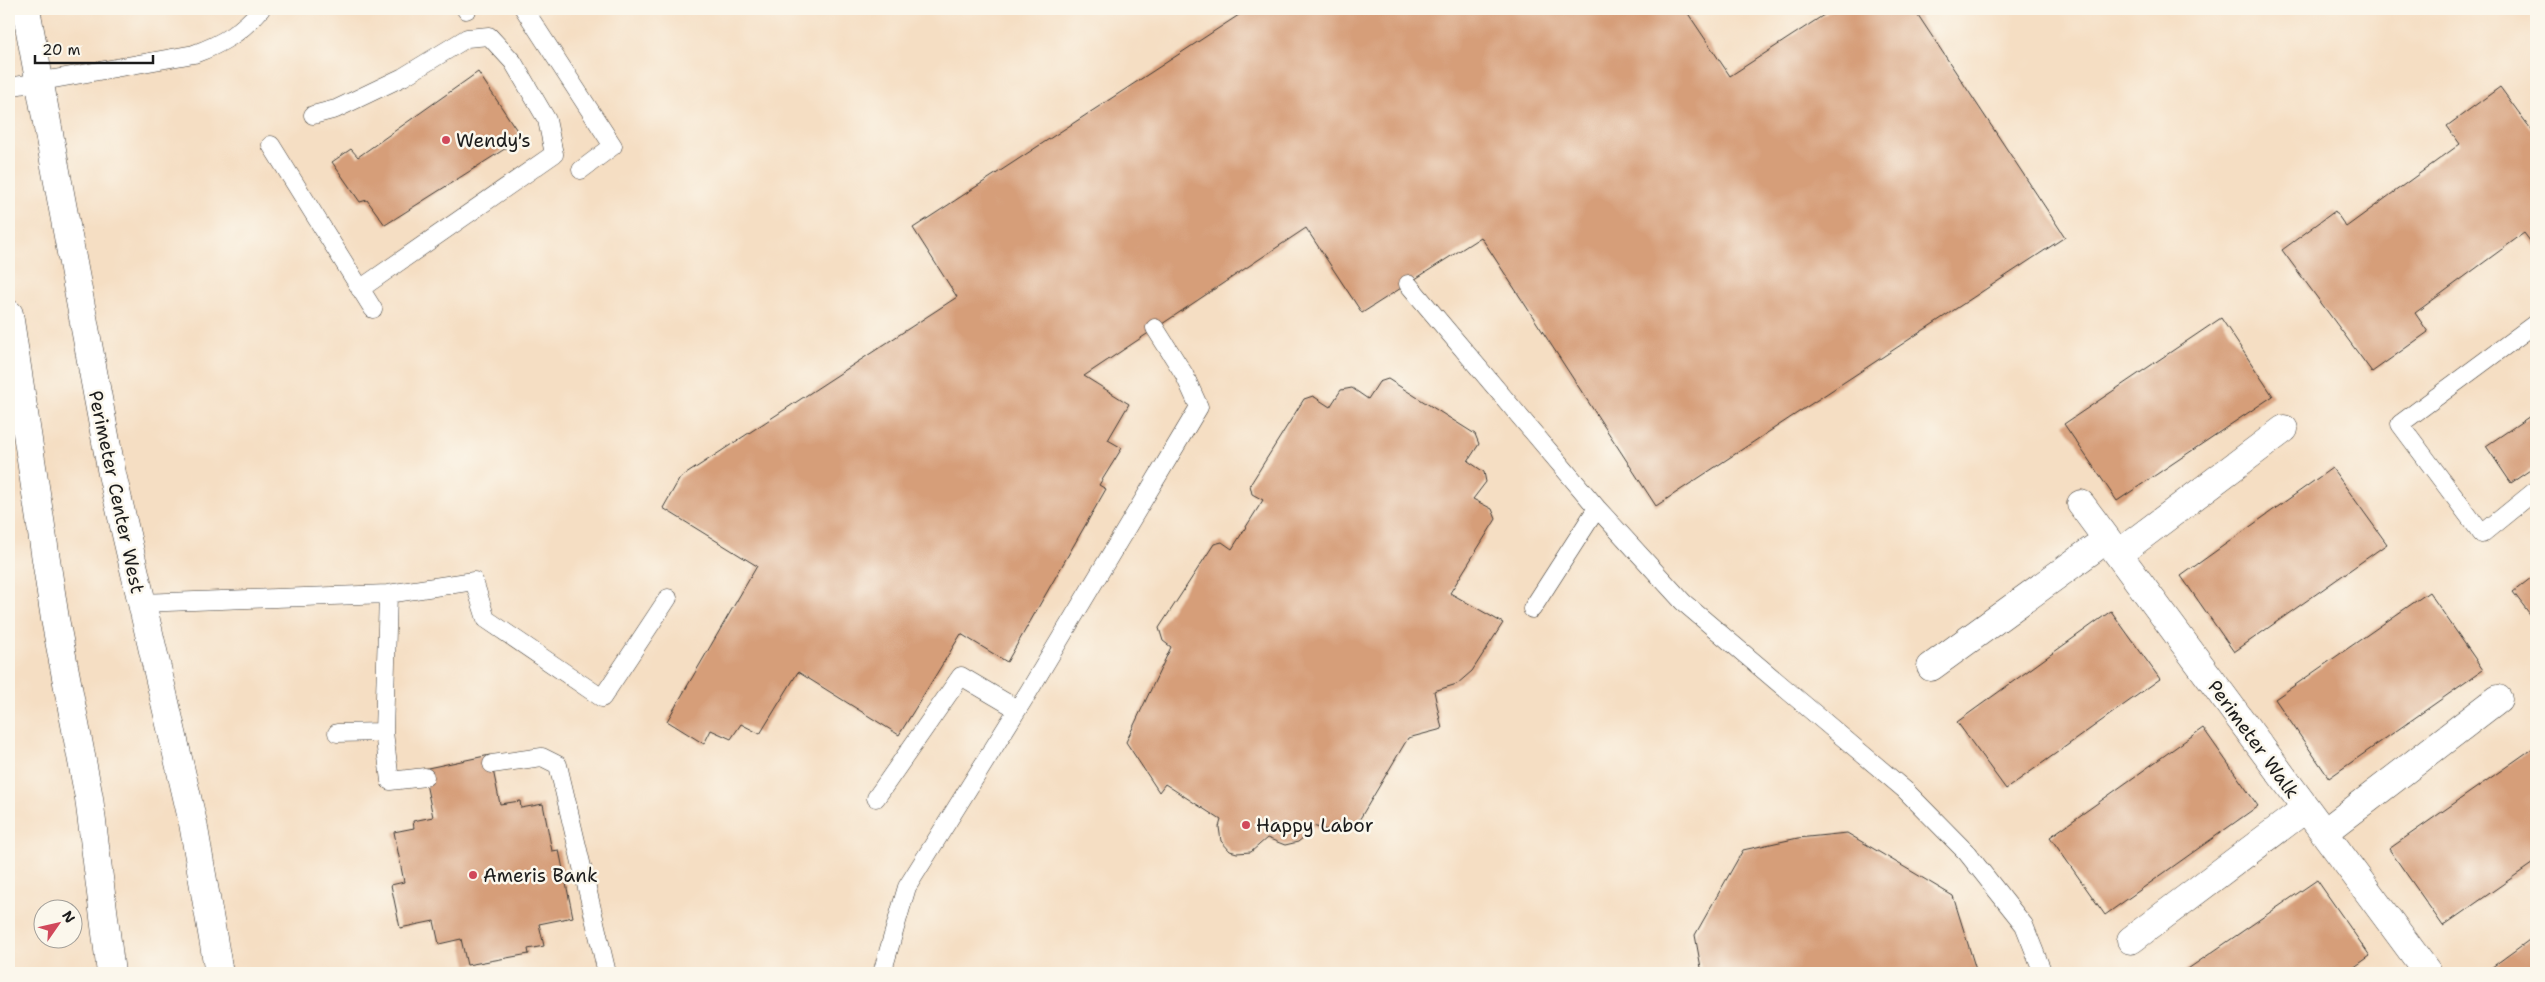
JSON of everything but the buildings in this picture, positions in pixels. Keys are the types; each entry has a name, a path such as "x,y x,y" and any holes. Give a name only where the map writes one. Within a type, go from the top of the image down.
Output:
{"main road":[{"name":"Perimeter Center West","path":"26,9 112,474 140,603 193,823 219,973"},
{"path":"9,314 54,619 88,798 111,973"},
{"path":"1931,667 2112,547 2284,429"},
{"name":"Perimeter Walk","path":"2081,504 2428,973"},
{"path":"2325,832 2498,699"},
{"path":"2131,940 2306,808"}],"lane":[{"path":"9,87 194,54 222,44 248,26 261,9"},
{"path":"524,9 613,146 581,170"},
{"path":"313,115 336,108 403,77 467,38 489,36 513,62 547,120 554,154 360,289"},
{"path":"272,145 373,309"},
{"path":"1408,284 1597,508 1683,602 1905,790 1968,852 2024,925 2043,973"},
{"path":"2536,324 2400,424 2482,534 2536,490"},
{"path":"882,973 907,887 1018,709 1199,407 1184,374 1155,328"},
{"path":"1532,609 1597,508"},
{"path":"140,603 388,594 474,581 486,619 602,698 668,598"},
{"path":"388,594 384,732 390,781 425,777"},
{"path":"876,798 961,676 1018,709"},
{"path":"337,733 384,732"},
{"path":"492,764 542,757 558,765 607,973"}],"place":[{"name":"Wendy's","path":"446,140"},
{"name":"Happy Labor","path":"1246,825"},
{"name":"Ameris Bank","path":"473,875"}]}
